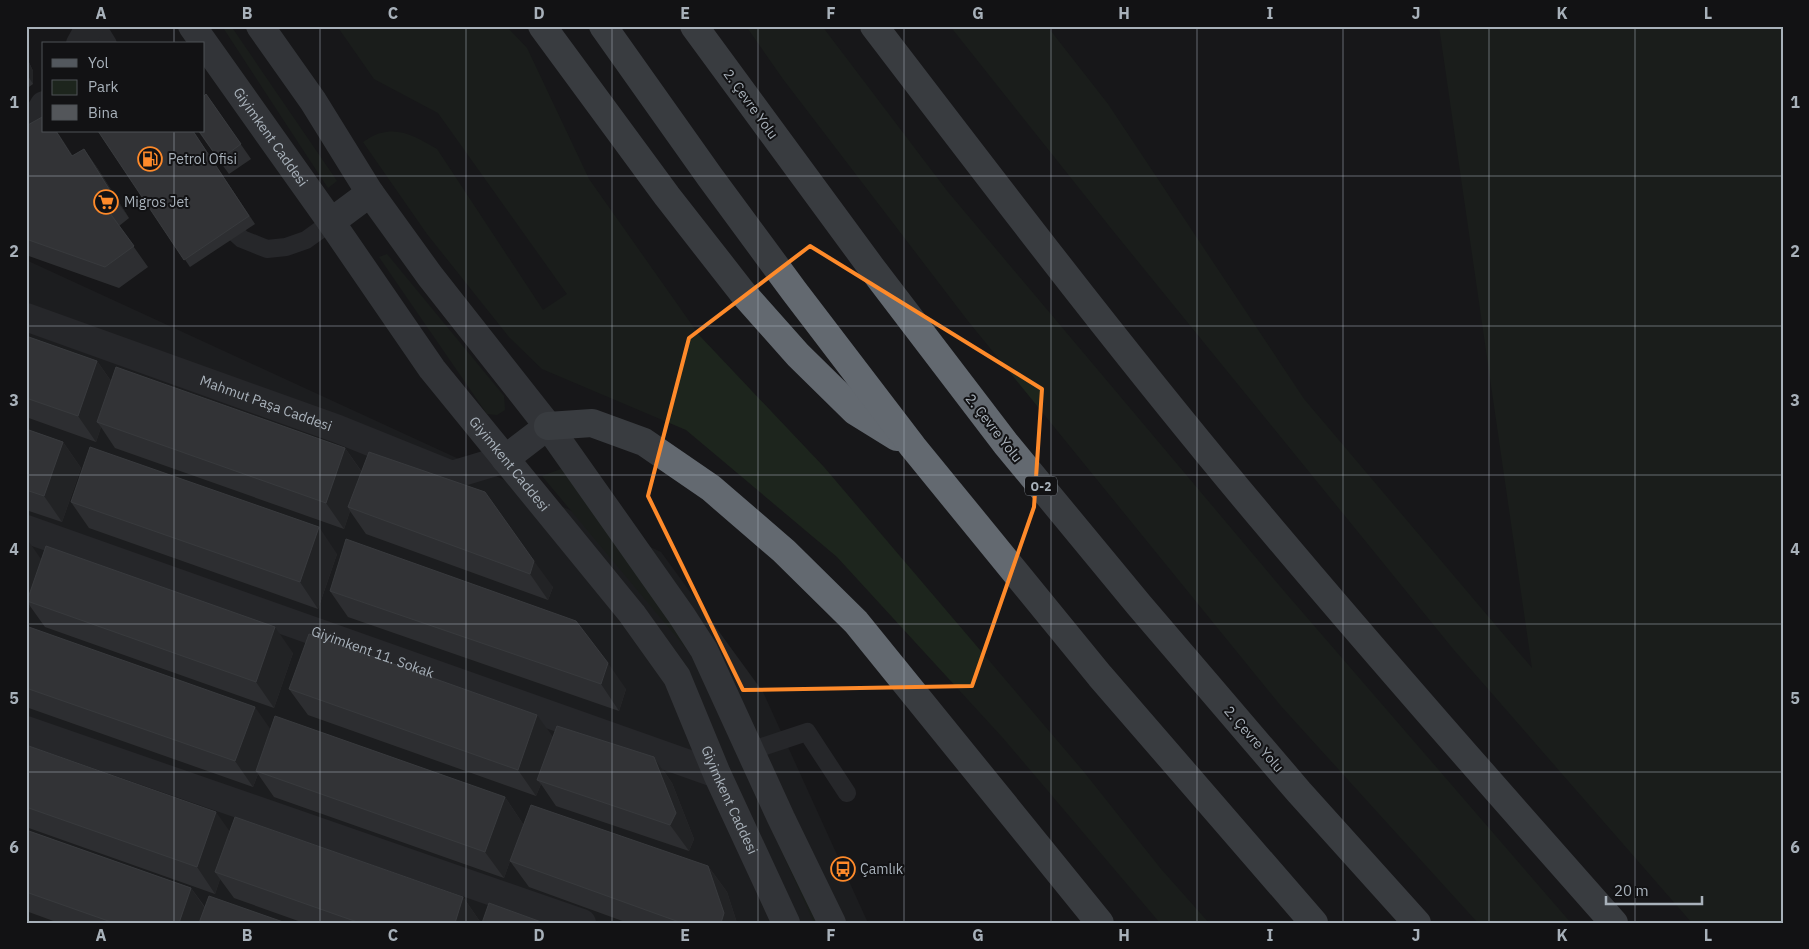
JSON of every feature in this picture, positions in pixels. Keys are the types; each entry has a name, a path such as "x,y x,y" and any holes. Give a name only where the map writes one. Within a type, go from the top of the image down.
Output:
{"highway":[{"path":"542,26 667,196 742,292 798,355 855,411 913,447"},
{"path":"603,26 732,207 913,447 1100,676 1314,923"},
{"name":"2. Çevre Yolu","path":"694,26 871,267 1006,444 1139,605 1299,792 1417,923"},
{"path":"874,26 1064,274 1271,529 1452,740 1614,923"},
{"path":"548,426 592,423 644,442 711,488 784,551 856,622 1100,923"}],"main road":[{"name":"Giyimkent Caddesi","path":"192,26 203,42"},
{"path":"260,26 313,101 370,193 430,276 548,426 704,650 832,923"},
{"name":"Giyimkent Caddesi","path":"205,44 331,222 432,370 632,614 677,677 717,774 786,923"},
{"path":"331,222 370,193"},
{"path":"505,459 548,426"}],"street":[{"path":"81,42 90,26"},
{"path":"26,135 42,108"},
{"name":"Mahmut Paşa Caddesi","path":"26,317 338,429 452,476 505,459"},
{"name":"Giyimkent 11. Sokak","path":"26,529 717,774"},
{"path":"26,730 582,923"}],"lane":[{"path":"97,26 107,42"},
{"path":"210,203 220,219 242,239 267,249 286,247 306,240 331,222"},
{"path":"750,751 807,732 847,793"}],"highlighted area":[{"path":"810,246 1042,389 1034,507 972,686 743,690 648,496 689,338"}],"shaded area":[{"path":"26,260 661,552 763,692 868,923 26,923"}],"green space":[{"path":"222,26 231,26 337,181 328,188"},
{"path":"337,26 506,26 527,48 589,179 699,335 824,467 1084,772 1161,869 1209,923 1160,923 1003,738 837,557 686,430 542,369 509,337 427,234 363,142 379,134 396,132 410,135 437,149 543,310 567,294 438,113 374,79"},
{"path":"746,26 822,26 948,192 1284,591 1571,923 1478,923 1281,706 968,321 783,79"},
{"path":"950,26 1047,26 1108,104 1304,399 1532,668 1439,26 1783,26 1783,923 1692,923 1454,650 1114,232"},
{"path":"387,254 504,396 505,410 497,415 487,414 379,257"},
{"path":"561,469 704,652 828,923 814,923 694,658 542,476"}],"building":[{"path":"205,95 241,144 219,160 200,132 205,132"},
{"path":"42,117 42,132 57,132 72,156 84,149 114,197 104,205 134,246 105,267 26,239 26,126"},
{"path":"99,132 194,132 249,216 184,260"},
{"path":"26,336 97,361 78,416 26,398"},
{"path":"116,367 345,448 326,503 97,422"},
{"path":"26,429 63,442 44,496 26,490"},
{"path":"90,447 319,527 300,582 71,502"},
{"path":"369,452 485,492 534,561 530,574 348,507"},
{"path":"346,539 576,621 608,663 601,684 330,591"},
{"path":"46,546 275,627 256,682 27,601"},
{"path":"26,626 255,707 235,761 26,688"},
{"path":"309,634 537,715 518,770 289,689"},
{"path":"275,716 505,797 485,852 256,771"},
{"path":"557,726 654,757 676,813 670,825 537,780"},
{"path":"26,745 216,812 197,867 26,807"},
{"path":"531,805 708,866 724,913 721,923 682,923 510,861"},
{"path":"235,817 463,897 455,923 360,923 215,872"},
{"path":"26,830 191,888 179,923 114,923 26,892"},
{"path":"209,896 286,923 199,923"},
{"path":"489,903 544,923 482,923"}],"place":[{"name":"Petrol Ofisi","path":"150,159"},
{"name":"Migros Jet","path":"106,202"},
{"name":"Çamlık","path":"843,869"}]}
